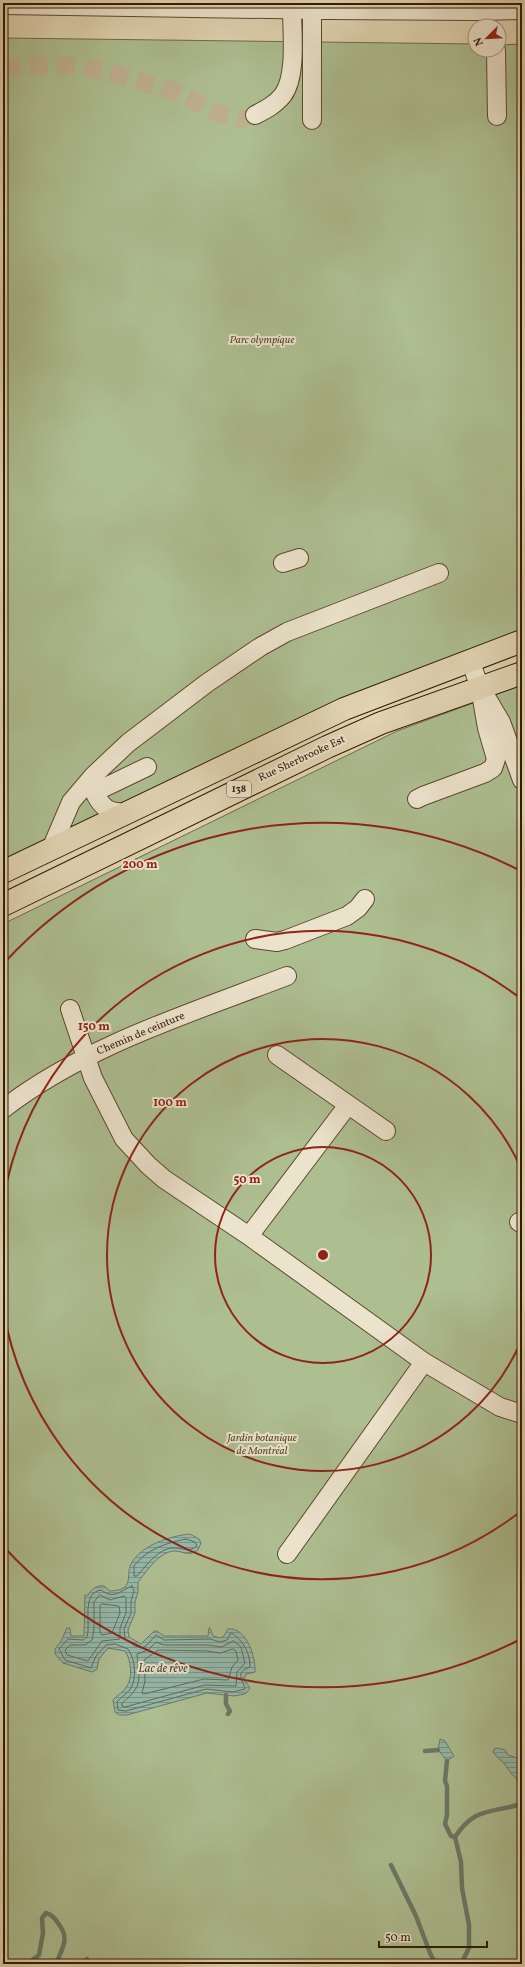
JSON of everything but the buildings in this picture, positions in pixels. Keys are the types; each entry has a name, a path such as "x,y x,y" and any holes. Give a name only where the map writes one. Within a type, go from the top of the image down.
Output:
{"main road":[{"name":"138","path":"3,872 344,709 522,641"},
{"name":"Rue Sherbrooke Est","path":"3,905 327,746 381,723 522,673"}],"street":[{"path":"3,5 292,9 312,6 496,13 522,10"},
{"path":"312,6 312,120"},
{"path":"255,115 272,106 283,94 289,82 292,68 292,9"},
{"path":"496,58 497,116"},
{"path":"51,849 71,802 94,784 128,743 207,683 253,652 287,632 314,620 439,573"},
{"path":"417,800 423,796 485,773 496,764 495,752 487,728 480,688 470,660"},
{"path":"480,688 498,715 522,780"},
{"path":"94,784 147,767"},
{"path":"94,784 100,802 106,808 125,813"},
{"path":"255,939 277,942 285,940 348,916 358,908 365,898"},
{"name":"Chemin de ceinture","path":"3,1109 30,1090 86,1058 128,1038 288,976"},
{"path":"70,1009 93,1078 129,1146 164,1179 249,1236 424,1362 500,1406 522,1414"},
{"path":"277,1055 386,1131"},
{"path":"249,1236 348,1105"},
{"path":"286,1554 424,1362"}],"green space":[{"name":"Parc olympique","path":"3,38 467,44 467,58 507,58 507,45 522,44 522,630 348,696 3,859"},
{"name":"Jardin botanique de Montréal","path":"522,685 522,1964 3,1964 3,924 397,731"}],"water":[{"name":"Lac de rêve","path":"190,1534 199,1539 201,1543 198,1550 192,1553 174,1551 163,1555 158,1558 138,1582 135,1613 128,1630 129,1637 141,1644 154,1631 157,1631 164,1636 208,1636 210,1628 213,1636 220,1638 224,1636 228,1629 235,1630 245,1638 249,1644 254,1659 255,1672 246,1674 244,1679 250,1688 245,1694 234,1696 207,1693 127,1715 119,1715 115,1712 113,1700 126,1688 131,1674 129,1659 125,1651 108,1648 99,1659 97,1669 92,1672 63,1663 55,1654 55,1649 61,1641 67,1628 70,1628 71,1636 84,1636 85,1595 88,1595 93,1589 99,1586 104,1586 110,1591 123,1588 128,1581 129,1568 131,1564 142,1552 165,1539"},
{"path":"440,1739 445,1741 454,1756 447,1761 438,1750"},
{"path":"497,1748 505,1750 508,1755 517,1758 522,1767 522,1780 519,1781 494,1754 494,1749"}],"waterway":[{"path":"226,1695 226,1704 230,1711 228,1714"},
{"path":"425,1751 438,1750"},
{"path":"447,1761 445,1781 447,1786 447,1815 445,1824 451,1836 455,1837 462,1828 476,1816 490,1811 518,1805 522,1802"},
{"path":"455,1837 461,1862 462,1888 469,1925 469,1948 461,1964"},
{"path":"391,1865 416,1916 430,1953 433,1959 439,1964"},
{"path":"27,1964 39,1955 43,1933 42,1918 46,1913 51,1915 56,1920 63,1931 64,1936 64,1945 56,1964"},
{"path":"82,1964 87,1959"}],"tunnel":[{"path":"3,67 73,66 120,75 179,93 220,114 241,119 255,115"}]}
